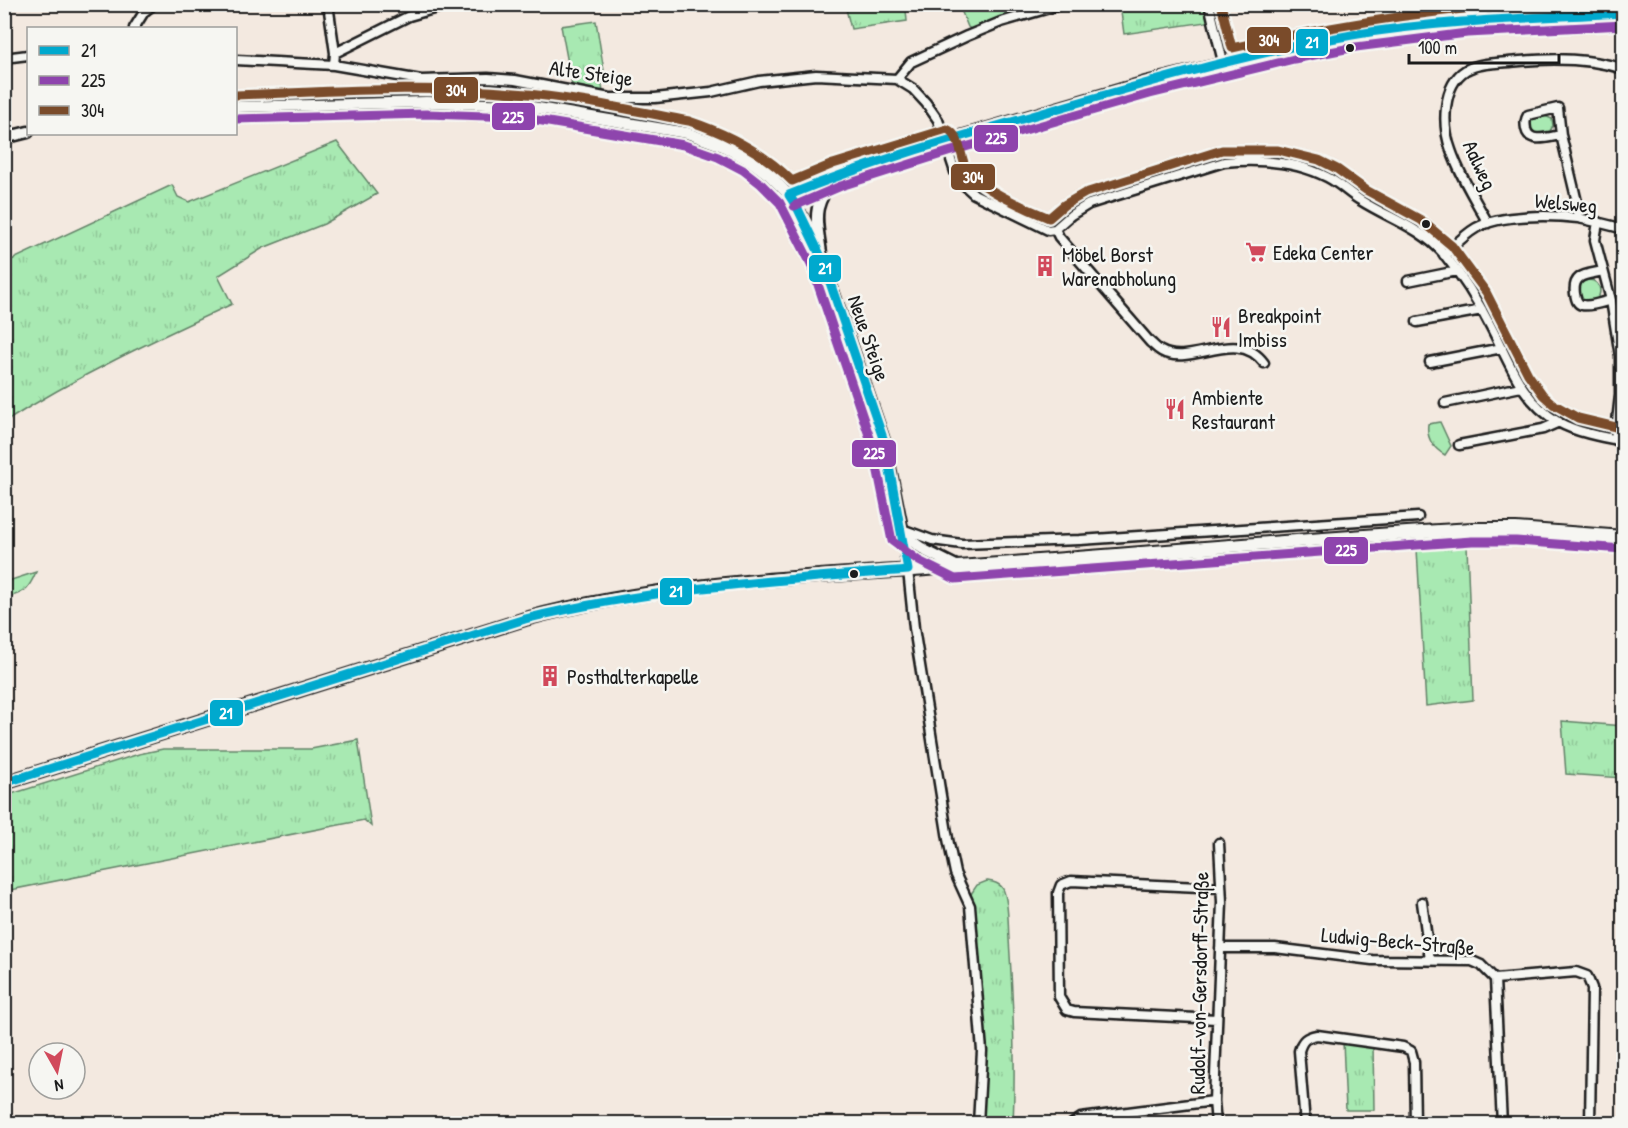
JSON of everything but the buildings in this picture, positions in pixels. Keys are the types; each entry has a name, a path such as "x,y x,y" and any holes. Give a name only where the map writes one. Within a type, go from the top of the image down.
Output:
{"main road":[{"path":"789,195 837,175 945,141 1223,63 1343,37 1416,26 1518,17 1620,14"},
{"name":"Neue Steige","path":"237,107 464,102 520,105 687,134 748,160 769,175 789,195 822,259 885,444 903,532 908,570"},
{"path":"4,138 27,132"},
{"path":"822,259 816,207 822,193 837,175"},
{"path":"4,783 563,609 654,592 908,570 1472,529 1516,529 1623,537"},
{"path":"903,532 927,552 958,567"}],"street":[{"path":"135,27 144,12 154,4"},
{"path":"328,4 335,52 334,65"},
{"path":"335,52 409,16 451,4"},
{"path":"1063,4 1000,22 967,36 910,62 897,79 913,89 938,120 955,172 962,183 974,194 1042,228 1055,229 1079,210 1114,195 1224,162 1266,161 1311,170 1419,231 1444,255 1482,310 1521,387 1541,409 1559,422 1585,433 1619,440 1621,382 1618,340 1611,300 1595,240 1598,222"},
{"path":"1209,4 1223,63"},
{"path":"4,58 27,55"},
{"name":"Aalweg","path":"1488,223 1456,161 1448,139 1448,95 1458,76 1474,67 1552,59 1588,61 1623,69"},
{"name":"Alte Steige","path":"237,60 334,65 422,80 489,78 515,80 610,98 655,98 704,93 759,81 816,75 897,79"},
{"path":"1561,135 1534,139 1527,133 1525,121 1532,112 1558,108 1561,135 1577,202 1578,219"},
{"name":"Welsweg","path":"1444,255 1465,236 1488,223 1535,217 1578,219 1623,229"},
{"path":"1055,229 1059,237 1128,317 1161,351 1176,355 1240,347 1252,351 1264,363"},
{"path":"1408,281 1456,271"},
{"path":"1603,271 1578,277 1575,281 1576,300 1580,305 1585,306 1611,300"},
{"path":"1417,322 1482,310"},
{"path":"1430,362 1502,348"},
{"path":"1445,403 1508,392 1521,387"},
{"path":"1459,445 1543,429 1559,422"},
{"path":"903,532 932,540 962,544 1091,539 1418,517"},
{"path":"908,570 914,628 948,838 955,873 970,906 982,1051 978,1124"},
{"name":"Rudolf-von-Gersdorff-Straße","path":"1216,1124 1214,1101 1221,888 1219,843"},
{"path":"1217,1019 1067,1010 1059,997 1058,893 1061,885 1071,880 1221,888"},
{"path":"1422,902 1430,960"},
{"name":"Ludwig-Beck-Straße","path":"1220,948 1275,948 1372,960 1472,961 1481,964 1495,979 1502,1124"},
{"path":"1495,979 1576,972 1587,976 1592,988 1590,1124"},
{"path":"1305,1124 1299,1052 1301,1042 1307,1037 1317,1035 1403,1047 1411,1051 1414,1062 1415,1124"},
{"path":"1072,1124 1081,1118 1214,1101"}],"green space":[{"path":"845,4 943,5 906,10 907,21 851,29"},
{"path":"959,5 1019,5 1020,12 972,30 968,27"},
{"path":"1120,5 1209,5 1213,21 1124,34"},
{"path":"596,21 604,71 600,71 603,92 572,85 561,26"},
{"path":"1545,116 1552,119 1553,126 1550,131 1531,134 1530,118"},
{"path":"337,142 377,194 324,224 263,248 218,276 232,304 88,374 5,422 5,263 172,185 178,197 189,202"},
{"path":"1589,280 1597,283 1600,291 1597,299 1589,302 1581,299 1578,291 1581,283"},
{"path":"1440,422 1451,446 1445,455 1434,446 1428,434 1428,424"},
{"path":"1467,546 1473,700 1426,706 1417,549"},
{"path":"36,572 25,590 5,598 5,582"},
{"path":"1562,721 1623,726 1623,778 1566,774"},
{"path":"358,740 371,826 364,820 5,891 5,796 139,754 163,749 311,749"},
{"path":"987,881 1002,887 1007,907 1014,1031 1013,1123 982,1123 983,1008 979,951 971,894 977,885"},
{"path":"1343,1041 1373,1044 1374,1110 1346,1110"}],"transit line":[{"name":"304","path":"1221,4 1232,48 1379,20 1491,6 1529,4"},
{"name":"21","path":"908,570 885,444 822,259 789,195 846,173 934,145 1145,84 1310,43 1420,26 1624,13"},
{"name":"225","path":"794,206 841,186 948,152 1150,94 1294,59 1356,47 1467,33 1624,25"},
{"name":"304","path":"237,95 444,90 514,93 580,101 689,121 703,126 757,153 792,181 833,164 947,129 956,137 970,174 1007,199 1049,218 1064,205 1085,193 1222,150 1278,150 1319,160 1337,169 1366,190 1421,220 1452,246 1486,292 1528,374 1543,395 1553,404 1578,418 1624,429"},
{"name":"225","path":"237,119 426,114 519,117 684,145 718,157 743,170 780,203 811,264 873,447 892,541 919,561 955,579 1472,541 1516,541 1623,549"},
{"name":"21","path":"4,783 525,619 572,608 668,593 763,582 908,570"}],"place":[{"name":"Edeka Center","path":"1256,252"},
{"name":"Möbel Borst Warenabholung","path":"1045,266"},
{"name":"Breakpoint Imbiss","path":"1221,327"},
{"name":"Ambiente Restaurant","path":"1175,409"},
{"name":"Posthalterkapelle","path":"550,676"}]}
